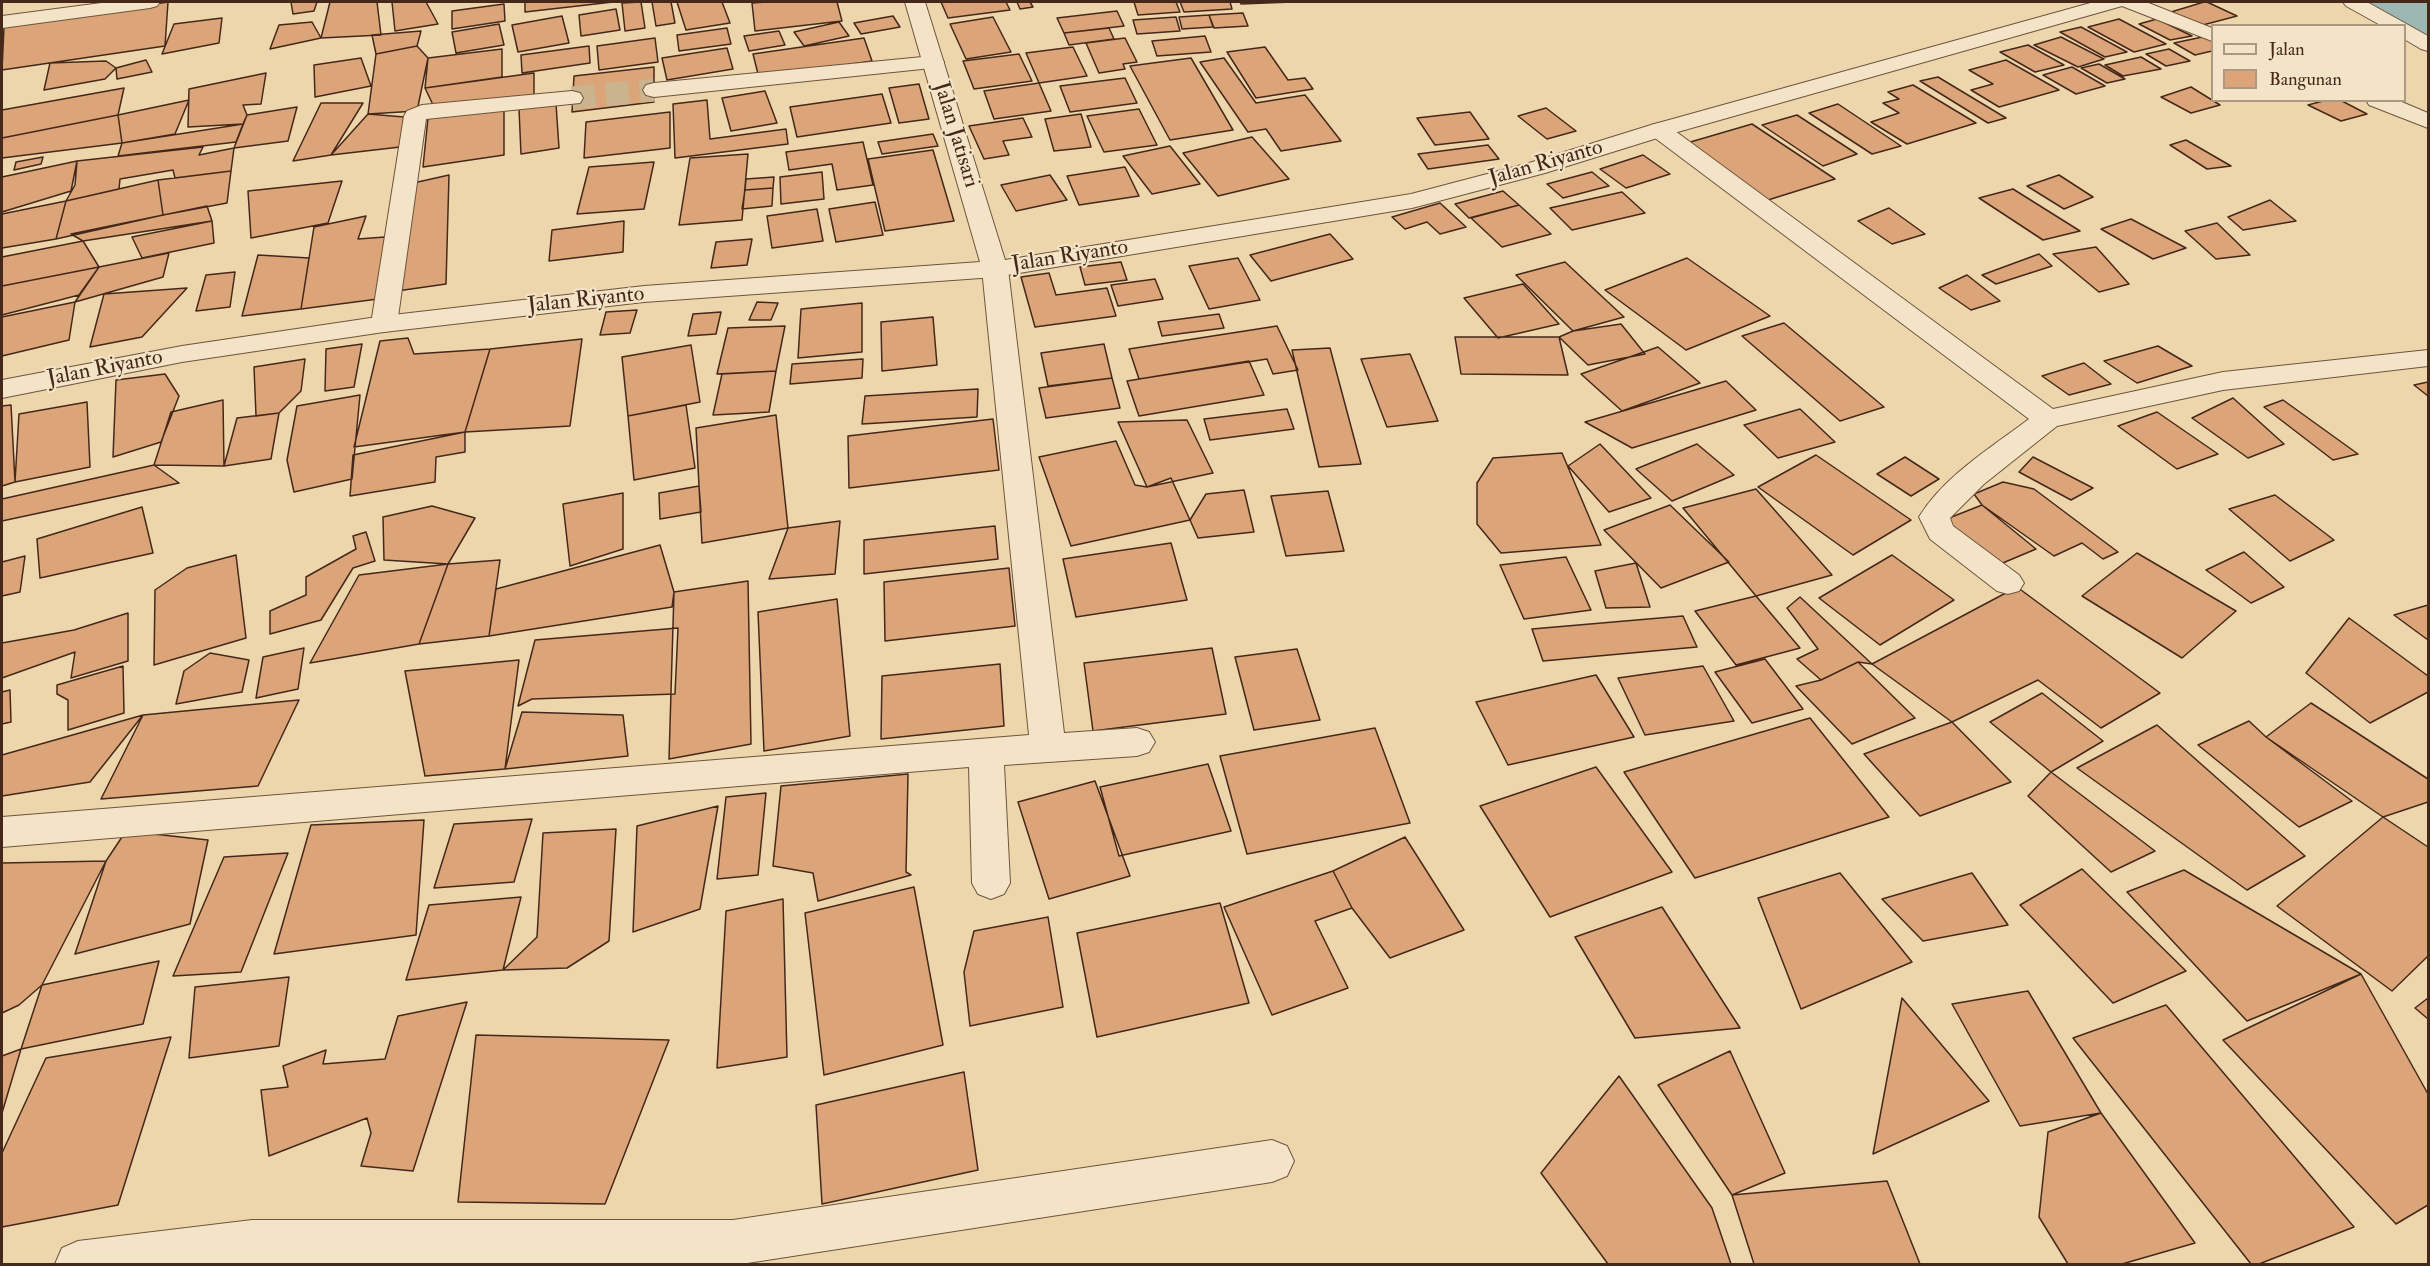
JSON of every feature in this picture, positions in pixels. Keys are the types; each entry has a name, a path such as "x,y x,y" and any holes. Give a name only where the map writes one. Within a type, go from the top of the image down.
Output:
{"street":[{"path":"2,22 150,2"},
{"name":"Jalan Jatisari","path":"915,2 995,269 1048,749"},
{"name":"Jalan Riyanto","path":"2,389 182,354 384,324 644,294 995,269 1412,201 1538,168 1659,130 2115,2"},
{"path":"2129,2 2211,35"},
{"path":"2353,2 2394,24"},
{"path":"2406,30 2428,45"},
{"path":"654,90 933,63"},
{"path":"384,324 415,116 422,112 573,98"},
{"path":"2382,102 2428,121"},
{"path":"1659,130 2048,419"},
{"path":"2008,583 1941,532 1934,517 1948,499 1971,479 2048,419 2223,381 2428,358"},
{"path":"2,832 986,752 1137,742"},
{"path":"986,752 991,883"},
{"path":"78,1264 252,1242 733,1243 1272,1161"}],"building":[{"path":"168,2 165,46 2,70 4,27"},
{"path":"291,2 317,2 314,11 293,14"},
{"path":"330,2 377,2 381,35 321,38"},
{"path":"392,2 426,2 438,24 395,31"},
{"path":"525,2 613,2 525,12"},
{"path":"641,2 645,28 625,31 622,3"},
{"path":"652,2 671,2 675,23 656,26"},
{"path":"677,2 722,2 730,23 686,30"},
{"path":"837,2 842,21 755,31 752,3"},
{"path":"941,2 1006,2 1010,10 948,18"},
{"path":"1017,2 1030,2 1033,7 1020,9"},
{"path":"1134,2 1176,2 1180,12 1138,15"},
{"path":"1180,2 1230,2 1232,9 1184,12"},
{"path":"1240,2 1292,2 1241,4"},
{"path":"2204,2 2237,16 2199,26 2171,12"},
{"path":"504,4 505,21 452,29 452,11"},
{"path":"616,9 620,30 581,36 579,15"},
{"path":"1117,11 1124,26 1064,33 1057,18"},
{"path":"1243,13 1248,26 1214,28 1209,15"},
{"path":"1209,15 1213,27 1182,29 1179,17"},
{"path":"562,16 569,43 518,52 512,25"},
{"path":"893,16 900,27 861,34 854,23"},
{"path":"993,17 1011,52 966,59 950,24"},
{"path":"1176,17 1180,31 1137,34 1133,20"},
{"path":"222,18 219,43 162,54 174,24"},
{"path":"2119,19 2166,44 2134,52 2088,27"},
{"path":"2157,19 2192,36 2170,40 2139,24"},
{"path":"312,22 321,38 270,49 279,25"},
{"path":"839,22 849,36 804,46 794,32"},
{"path":"499,24 504,45 456,53 452,32"},
{"path":"2081,27 2127,52 2105,57 2060,32"},
{"path":"727,28 731,44 679,51 677,35"},
{"path":"1109,28 1114,39 1069,45 1064,33"},
{"path":"421,31 417,46 376,54 372,35"},
{"path":"779,31 785,45 749,51 744,36"},
{"path":"1205,36 1211,52 1157,56 1152,41"},
{"path":"2207,36 2211,38 2211,51 2195,55 2174,43"},
{"path":"2061,37 2104,59 2078,67 2034,45"},
{"path":"655,38 658,62 599,70 597,46"},
{"path":"864,38 872,61 759,78 753,54"},
{"path":"1125,38 1137,62 1123,64 1125,69 1099,73 1086,43"},
{"path":"2028,45 2064,65 2035,72 2000,52"},
{"path":"417,46 428,58 417,111 368,114 376,54"},
{"path":"589,46 590,63 522,73 521,55"},
{"path":"1073,47 1087,76 1039,83 1026,53"},
{"path":"1265,47 1288,80 1305,78 1313,89 1256,98 1227,52"},
{"path":"727,48 733,69 667,80 662,58"},
{"path":"502,49 502,77 425,88 428,58"},
{"path":"2169,49 2190,61 2166,66 2146,54"},
{"path":"1019,54 1032,81 974,89 963,61"},
{"path":"2141,57 2161,69 2123,76 2105,65"},
{"path":"361,58 371,86 315,97 314,65"},
{"path":"1191,58 1233,130 1170,140 1130,66"},
{"path":"1224,58 1256,103 1305,95 1341,141 1281,151 1266,129 1248,132 1200,62"},
{"path":"146,60 152,72 117,79 116,68"},
{"path":"2006,60 2059,90 1999,107 1971,90 1993,84 1969,70"},
{"path":"106,61 116,68 105,79 44,90 50,63"},
{"path":"2099,64 2125,79 2107,83 2081,68"},
{"path":"654,67 654,102 572,112 574,76"},
{"path":"2072,67 2105,86 2076,94 2043,75"},
{"path":"266,73 261,104 243,105 247,115 243,124 188,127 189,89"},
{"path":"534,73 534,98 434,107 425,88"},
{"path":"1938,77 2006,118 1988,123 1920,81"},
{"path":"1125,78 1137,103 1070,112 1060,86"},
{"path":"1039,83 1051,111 994,119 984,91"},
{"path":"919,84 929,119 899,123 889,88"},
{"path":"1913,85 1976,123 1907,144 1871,122 1899,113 1883,103 1899,99 1888,92"},
{"path":"2191,87 2211,99 2211,102 2220,105 2191,113 2161,97"},
{"path":"124,88 118,115 2,138 2,110"},
{"path":"765,91 777,123 731,131 722,98"},
{"path":"882,94 891,123 797,137 790,107"},
{"path":"189,100 175,134 122,143 118,115"},
{"path":"707,100 710,139 786,129 788,144 675,158 673,104"},
{"path":"2319,102 2344,102 2367,114 2341,121 2308,105"},
{"path":"321,103 363,103 331,155 293,161"},
{"path":"556,104 559,148 521,154 519,109"},
{"path":"1838,104 1901,146 1872,154 1809,113"},
{"path":"297,107 288,141 234,148 247,115"},
{"path":"504,107 504,155 423,167 428,118"},
{"path":"1546,108 1576,131 1547,139 1518,116"},
{"path":"1139,109 1157,145 1104,152 1087,116"},
{"path":"670,112 670,148 584,158 586,122"},
{"path":"1470,112 1489,139 1435,145 1417,118"},
{"path":"368,114 404,117 400,147 331,155"},
{"path":"1081,114 1091,147 1054,151 1045,119"},
{"path":"118,115 122,143 2,158 2,138"},
{"path":"1797,115 1857,154 1823,166 1762,125"},
{"path":"1023,118 1032,137 1003,141 1009,155 984,159 969,126"},
{"path":"243,124 236,142 118,156 122,143"},
{"path":"1752,124 1835,179 1768,200 1687,143"},
{"path":"933,134 938,146 882,154 878,142"},
{"path":"1252,137 1289,179 1218,196 1183,153"},
{"path":"2186,140 2231,166 2207,169 2170,145"},
{"path":"863,142 873,185 837,190 832,164 789,170 786,152"},
{"path":"1488,145 1499,159 1428,169 1418,154"},
{"path":"1170,146 1200,184 1152,194 1123,156"},
{"path":"203,147 199,155 234,148 231,171 175,178 173,170 120,179 119,189 66,201 75,185 77,161"},
{"path":"933,150 954,221 885,231 868,159"},
{"path":"748,154 742,220 679,225 690,158"},
{"path":"1643,155 1670,174 1626,188 1600,169"},
{"path":"43,157 41,164 14,170 16,162"},
{"path":"77,161 71,191 2,212 2,177"},
{"path":"654,162 644,209 577,214 589,167"},
{"path":"1125,167 1139,196 1079,205 1067,176"},
{"path":"231,171 227,203 163,215 158,180"},
{"path":"822,172 824,199 781,204 780,177"},
{"path":"1592,172 1609,186 1563,198 1547,184"},
{"path":"449,175 446,284 397,291 409,184"},
{"path":"1050,175 1067,200 1016,211 1001,185"},
{"path":"2059,175 2093,197 2064,209 2027,186"},
{"path":"774,177 773,188 745,190 746,179"},
{"path":"158,180 163,215 56,239 66,201"},
{"path":"342,181 328,223 251,238 248,191"},
{"path":"773,188 772,206 742,209 745,190"},
{"path":"2013,189 2080,231 2043,240 1979,198"},
{"path":"1503,191 1519,205 1469,218 1455,204"},
{"path":"1622,192 1645,213 1572,230 1550,208"},
{"path":"2270,200 2296,221 2243,230 2228,217"},
{"path":"66,201 56,239 2,248 2,214"},
{"path":"875,202 883,235 836,242 829,209"},
{"path":"1440,203 1466,227 1440,234 1427,222 1405,229 1392,217"},
{"path":"1519,205 1551,234 1502,247 1471,218"},
{"path":"207,206 212,221 83,241 71,234"},
{"path":"1889,208 1925,234 1892,244 1858,221"},
{"path":"817,209 823,241 772,248 767,216"},
{"path":"366,216 358,239 385,237 378,299 301,309 314,227"},
{"path":"2131,219 2186,248 2153,259 2101,229"},
{"path":"212,221 214,243 142,258 132,237"},
{"path":"624,221 623,252 549,261 552,230"},
{"path":"2217,223 2250,255 2216,259 2185,231"},
{"path":"1330,234 1353,259 1271,281 1250,255"},
{"path":"752,239 747,265 711,268 716,242"},
{"path":"83,241 99,267 2,286 2,257"},
{"path":"2096,247 2129,284 2099,292 2053,254"},
{"path":"169,253 163,277 75,302 99,267"},
{"path":"2039,254 2052,266 1996,284 1982,275"},
{"path":"258,255 309,258 301,309 242,316"},
{"path":"1238,258 1260,300 1209,309 1189,266"},
{"path":"1687,258 1770,316 1686,350 1605,290"},
{"path":"1121,262 1127,280 1085,285 1080,267"},
{"path":"1565,262 1624,317 1573,331 1516,275"},
{"path":"99,267 79,295 2,315 2,286"},
{"path":"235,272 230,307 196,311 206,275"},
{"path":"1049,273 1056,295 1107,288 1116,316 1035,327 1021,277"},
{"path":"1967,275 2000,301 1971,310 1939,288"},
{"path":"1155,279 1163,299 1118,306 1111,285"},
{"path":"1523,284 1559,324 1498,338 1464,298"},
{"path":"187,288 142,337 90,347 104,294"},
{"path":"75,302 69,340 2,356 2,317"},
{"path":"757,302 778,303 771,320 749,320"},
{"path":"862,303 862,352 798,358 801,309"},
{"path":"637,310 630,333 600,335 606,312"},
{"path":"721,312 716,334 688,336 693,314"},
{"path":"1219,314 1224,328 1162,336 1158,322"},
{"path":"933,317 937,365 882,371 881,322"},
{"path":"1784,323 1884,407 1840,421 1742,336"},
{"path":"1621,324 1645,354 1588,365 1559,337 1573,331"},
{"path":"785,326 776,371 717,374 728,328"},
{"path":"1277,326 1298,370 1273,374 1267,359 1139,379 1129,349"},
{"path":"1455,337 1559,337 1568,375 1461,374"},
{"path":"408,338 414,354 490,349 465,432 354,447 380,341"},
{"path":"582,339 570,426 465,432 490,349"},
{"path":"362,344 354,387 325,391 326,349"},
{"path":"1104,344 1112,378 1048,386 1041,353"},
{"path":"691,345 700,402 628,416 622,357"},
{"path":"2158,346 2192,366 2137,383 2104,361"},
{"path":"1658,347 1700,383 1622,411 1581,374"},
{"path":"1330,348 1361,464 1319,467 1292,350"},
{"path":"1410,354 1438,421 1387,427 1361,359"},
{"path":"305,359 301,391 279,413 256,416 254,367"},
{"path":"863,359 862,378 790,384 792,364"},
{"path":"1249,361 1264,395 1139,416 1127,381"},
{"path":"2084,363 2111,384 2069,395 2042,376"},
{"path":"776,371 769,412 713,415 722,374"},
{"path":"165,374 179,396 161,442 113,457 116,380"},
{"path":"1112,378 1120,408 1046,418 1039,388"},
{"path":"1726,381 1756,410 1632,448 1585,422"},
{"path":"2428,382 2428,396 2414,385"},
{"path":"978,389 977,417 862,424 865,396"},
{"path":"360,395 352,479 294,492 287,460 297,406"},
{"path":"2233,398 2284,444 2248,458 2192,418"},
{"path":"223,400 224,466 154,465 171,412"},
{"path":"2283,400 2358,454 2333,460 2264,407"},
{"path":"87,402 90,467 15,482 19,414"},
{"path":"11,405 15,482 2,486 2,406"},
{"path":"686,405 695,468 634,480 628,416"},
{"path":"1287,409 1294,429 1210,440 1204,419"},
{"path":"1800,409 1835,442 1778,458 1744,425"},
{"path":"2157,412 2218,454 2177,469 2118,426"},
{"path":"279,413 271,459 224,466 237,418"},
{"path":"776,415 788,528 702,543 696,428"},
{"path":"993,419 999,470 849,488 848,436"},
{"path":"1187,420 1213,473 1147,487 1118,422"},
{"path":"465,432 465,452 436,457 435,482 350,496 353,455"},
{"path":"1116,441 1135,485 1147,487 1171,478 1190,520 1071,546 1039,457"},
{"path":"1600,444 1651,498 1609,512 1568,466"},
{"path":"1697,444 1734,475 1672,501 1636,469"},
{"path":"1562,453 1601,545 1501,553 1477,524 1477,483 1493,458"},
{"path":"1816,455 1911,520 1853,555 1758,487"},
{"path":"1905,457 1939,479 1911,496 1877,474"},
{"path":"2033,457 2093,488 2071,500 2019,472"},
{"path":"154,465 179,483 2,521 2,499"},
{"path":"2003,482 2034,489 2118,552 2103,559 2082,543 2054,556 1982,505 1974,494"},
{"path":"699,486 701,512 660,519 659,493"},
{"path":"1756,489 1832,575 1756,596 1683,508"},
{"path":"1244,490 1254,532 1198,538 1190,520 1206,494"},
{"path":"1328,491 1344,551 1286,556 1271,496"},
{"path":"623,493 623,549 570,566 563,504"},
{"path":"2275,495 2334,540 2290,561 2229,509"},
{"path":"1670,505 1729,562 1661,588 1604,530"},
{"path":"1982,505 2036,549 1998,565 1944,520"},
{"path":"432,506 475,518 448,564 384,560 383,517"},
{"path":"142,507 153,553 40,578 37,539"},
{"path":"840,521 835,574 769,579 788,528"},
{"path":"995,526 998,559 864,574 864,540"},
{"path":"366,532 375,561 353,568 321,620 270,634 270,611 306,595 306,577 356,549 353,536"},
{"path":"1171,543 1187,600 1076,617 1063,559"},
{"path":"660,545 674,592 672,607 489,636 496,589"},
{"path":"2244,552 2284,587 2251,603 2206,570"},
{"path":"2137,553 2236,611 2182,658 2082,596"},
{"path":"236,555 246,638 154,665 155,590 187,568"},
{"path":"1892,555 1954,600 1880,645 1819,598"},
{"path":"25,556 20,592 2,596 2,562"},
{"path":"1566,557 1591,610 1524,619 1500,565"},
{"path":"500,560 489,636 419,644 448,564"},
{"path":"1636,563 1650,607 1606,608 1595,571"},
{"path":"448,564 419,644 310,663 359,575"},
{"path":"1009,568 1015,626 885,641 884,582"},
{"path":"748,581 751,744 669,759 674,592"},
{"path":"2017,587 2160,693 2101,728 2038,680 1952,722 1872,664"},
{"path":"1756,596 1800,648 1736,665 1695,611"},
{"path":"1800,597 1872,664 1858,662 1821,680 1797,659 1818,649 1787,608"},
{"path":"837,599 850,736 764,751 758,612"},
{"path":"2428,605 2428,640 2394,615"},
{"path":"128,613 128,661 71,678 75,652 2,678 2,643 74,630"},
{"path":"1683,616 1697,647 1543,661 1532,629"},
{"path":"2349,618 2428,676 2428,692 2370,723 2306,673"},
{"path":"678,628 675,694 532,699 518,706 535,640"},
{"path":"304,648 298,689 256,698 263,657"},
{"path":"1212,648 1226,714 1093,731 1084,663"},
{"path":"1297,649 1320,720 1254,730 1235,657"},
{"path":"210,653 249,660 242,692 176,704 184,671"},
{"path":"1765,659 1803,709 1752,723 1715,672"},
{"path":"519,660 505,769 425,776 405,671"},
{"path":"1858,662 1915,718 1852,744 1796,686 1821,680"},
{"path":"1000,664 1004,726 881,739 882,676"},
{"path":"123,666 124,713 68,730 68,700 57,694 57,685"},
{"path":"1703,666 1734,721 1645,735 1618,678"},
{"path":"1596,675 1634,737 1508,765 1476,702"},
{"path":"10,690 11,722 2,724 2,692"},
{"path":"2042,693 2103,741 2051,772 1990,722"},
{"path":"299,700 258,786 101,799 143,715"},
{"path":"2311,703 2428,779 2428,802 2383,817 2266,737"},
{"path":"522,712 623,715 628,756 505,769"},
{"path":"143,715 90,782 2,796 2,755"},
{"path":"1810,718 1889,817 1695,878 1624,772"},
{"path":"2249,721 2266,737 2352,801 2299,827 2198,745"},
{"path":"1952,722 2011,782 1920,816 1864,754"},
{"path":"2157,725 2305,856 2247,890 2077,768"},
{"path":"1375,728 1410,823 1247,854 1220,756"},
{"path":"1208,764 1231,831 1119,856 1100,787"},
{"path":"1596,767 1672,872 1550,917 1480,806"},
{"path":"2051,772 2155,851 2111,872 2028,796"},
{"path":"908,774 906,872 911,875 818,901 813,873 773,866 781,786"},
{"path":"1095,781 1130,876 1049,899 1018,802"},
{"path":"766,793 758,875 717,879 726,797"},
{"path":"718,806 700,909 633,932 637,826"},
{"path":"2383,817 2428,847 2428,956 2392,991 2277,906"},
{"path":"532,819 514,882 434,888 454,824"},
{"path":"424,820 416,935 274,954 311,825"},
{"path":"616,829 609,941 567,968 503,970 537,937 543,833"},
{"path":"126,831 208,840 190,924 75,954 106,861"},
{"path":"1405,837 1464,930 1390,958 1352,908 1333,871"},
{"path":"288,853 241,972 173,976 224,857"},
{"path":"106,861 42,985 19,1005 2,1013 2,863"},
{"path":"2082,869 2186,971 2113,1003 2020,905"},
{"path":"2184,870 2361,974 2247,1021 2127,892"},
{"path":"1333,871 1352,908 1315,921 1348,988 1272,1015 1224,907"},
{"path":"1840,873 1912,962 1801,1009 1758,898"},
{"path":"1972,873 2008,925 1923,941 1882,899"},
{"path":"914,887 943,1045 824,1075 805,913"},
{"path":"521,897 503,970 406,980 429,905"},
{"path":"783,899 787,1057 717,1068 726,911"},
{"path":"1220,903 1249,1003 1097,1037 1077,933"},
{"path":"1662,907 1740,1028 1635,1038 1575,937"},
{"path":"1048,917 1063,1007 970,1026 964,972 974,931"},
{"path":"159,961 143,1024 21,1049 42,985"},
{"path":"2361,974 2428,1094 2428,1205 2396,1224 2223,1040"},
{"path":"289,977 279,1046 189,1058 195,987"},
{"path":"2028,991 2101,1113 2020,1126 1952,1004"},
{"path":"1902,998 1989,1101 1873,1154"},
{"path":"2428,998 2428,1019 2415,1008"},
{"path":"467,1002 413,1171 361,1166 371,1133 367,1118 269,1156 261,1090 288,1087 283,1066 326,1050 323,1064 385,1059 398,1016"},
{"path":"2166,1005 2354,1227 2259,1264 2251,1264 2073,1038"},
{"path":"476,1035 669,1040 605,1204 458,1202"},
{"path":"171,1037 118,1205 2,1227 2,1153 46,1058"},
{"path":"21,1049 2,1113 2,1056"},
{"path":"1730,1051 1785,1173 1732,1195 1658,1085"},
{"path":"964,1072 978,1170 822,1204 816,1105"},
{"path":"1619,1076 1712,1208 1731,1264 1608,1264 1541,1173"},
{"path":"2101,1113 2195,1243 2122,1264 2068,1264 2039,1217 2048,1132"},
{"path":"1887,1181 1920,1264 1754,1264 1732,1195"}],"waterway":[{"path":"2395,2 2428,23"}],"tunnel":[{"path":"572,98 654,90"}]}
